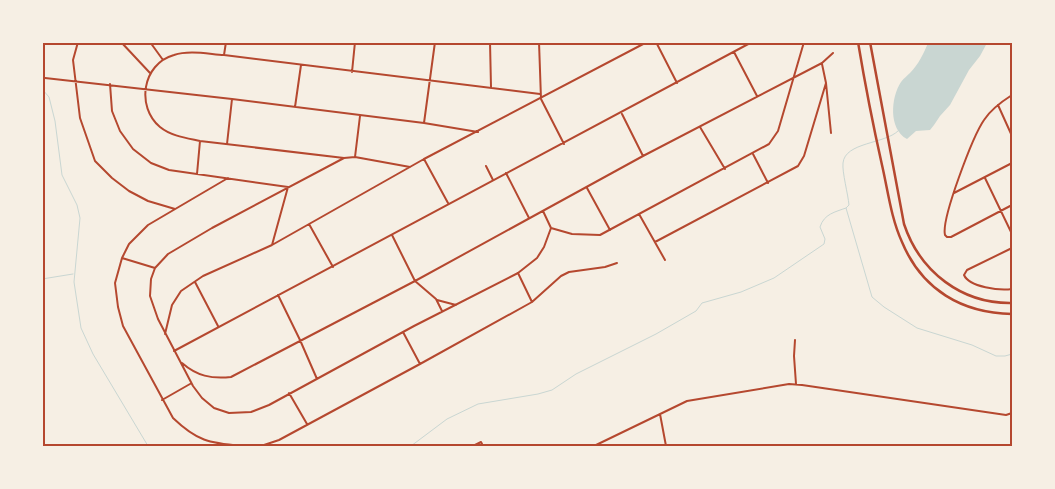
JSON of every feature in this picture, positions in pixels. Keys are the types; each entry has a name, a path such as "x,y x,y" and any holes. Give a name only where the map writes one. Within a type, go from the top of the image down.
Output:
{"street":[{"path":"78,42 73,60 74,80 80,118 95,161 129,192 148,201 175,209"},
{"path":"120,42 150,73"},
{"path":"150,42 163,60"},
{"path":"224,55 226,42"},
{"path":"352,72 355,42"},
{"path":"424,123 435,42"},
{"path":"490,42 490,87"},
{"path":"539,42 541,99 564,144"},
{"path":"165,334 172,305 181,291 204,276 272,244 424,159 646,42"},
{"path":"656,42 677,83"},
{"path":"174,351 752,42"},
{"path":"551,228 586,236 600,235 769,144 776,135 804,42"},
{"path":"858,42 878,150 897,230 907,254 915,266 936,288 963,305 982,311 1012,314"},
{"path":"870,42 904,224 914,248 923,261 943,281 965,294 994,302 1012,303"},
{"path":"410,167 354,157 344,158 200,141 179,136 161,128 147,110 145,88 147,79 150,73 163,60 172,55 185,52 224,55 540,94"},
{"path":"734,52 757,96"},
{"path":"181,362 193,371 206,377 231,377 415,281 586,187 822,63 833,53"},
{"path":"822,63 831,133"},
{"path":"295,107 301,65"},
{"path":"45,78 145,88 424,123 478,132"},
{"path":"655,242 789,173 800,164 826,83"},
{"path":"110,84 112,111 120,131 133,149 150,163 169,170 288,187"},
{"path":"1012,95 989,113 979,128 954,193 944,225 945,235 951,237 1012,206"},
{"path":"227,144 232,99"},
{"path":"998,105 1012,136"},
{"path":"621,113 644,156"},
{"path":"354,157 360,116"},
{"path":"700,127 725,169"},
{"path":"197,174 200,141"},
{"path":"753,154 768,183"},
{"path":"344,158 168,254 155,268 151,279 150,296 158,319 191,383 202,398 214,408 229,413 251,412 269,405 518,272 537,258 544,247 551,228 543,211"},
{"path":"424,159 448,204"},
{"path":"954,193 1012,163"},
{"path":"486,166 493,180"},
{"path":"506,173 530,218"},
{"path":"985,177 1012,234"},
{"path":"228,178 148,225 136,235 122,258 115,283 122,326 173,418 185,430 200,439 214,444 264,445 279,440 532,302 556,279 569,272 605,267 617,263"},
{"path":"272,244 288,187"},
{"path":"586,187 610,230"},
{"path":"640,214 665,260"},
{"path":"309,224 333,267"},
{"path":"392,235 415,281 436,299 442,312"},
{"path":"1012,248 966,270 964,273 964,278 970,282 993,288 1012,289"},
{"path":"122,258 155,268"},
{"path":"518,272 532,302"},
{"path":"195,282 219,327"},
{"path":"278,296 317,379"},
{"path":"436,299 456,304"},
{"path":"403,332 420,364"},
{"path":"795,340 796,384"},
{"path":"162,400 191,383"},
{"path":"594,446 687,401 707,396 796,384 1006,415 1012,413"},
{"path":"289,394 306,424"},
{"path":"660,414 666,446"},
{"path":"473,446 481,442 483,446"}],"shaded area":[{"path":"928,43 987,43 969,70 950,105 930,130 916,131 907,139 901,134 894,121 893,104 901,82 916,66"}],"waterway":[{"path":"42,89 49,97 55,121 62,175 77,205 80,218 74,282 81,328 93,354 148,446"},
{"path":"898,131 884,139 851,151 845,156 843,163 849,205 846,208 872,297 917,328 972,345 996,356 1012,354"},
{"path":"411,446 447,419 478,404 552,390 576,374 656,334 696,311 702,303 741,292 774,278 824,244 825,239 820,227 824,219 830,214 846,208"},
{"path":"42,279 73,274"}]}
